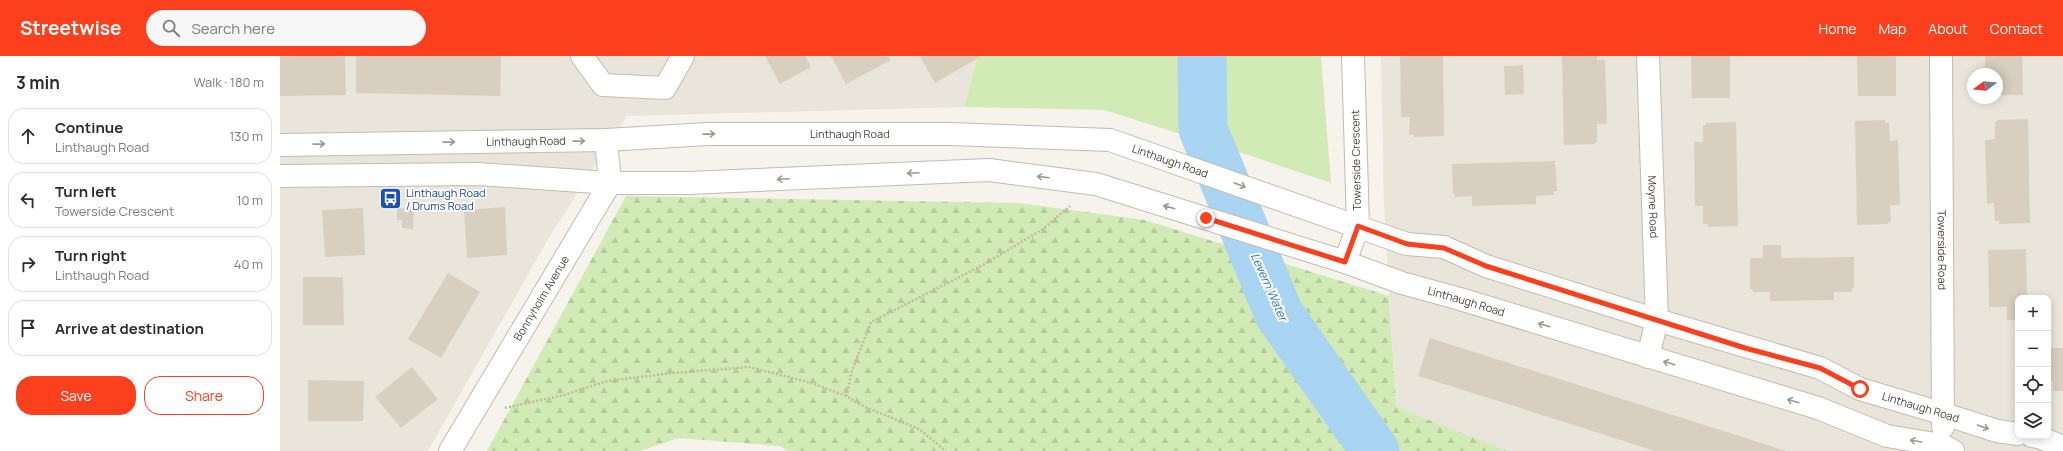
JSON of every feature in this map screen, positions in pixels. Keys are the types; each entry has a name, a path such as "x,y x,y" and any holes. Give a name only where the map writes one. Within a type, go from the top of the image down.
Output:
{"street":[{"path":"582,56 602,84 665,88 683,56"},
{"name":"Towerside Crescent","path":"1345,262 1358,226 1353,56"},
{"name":"Moyne Road","path":"1648,56 1657,320 1648,357"},
{"name":"Towerside Road","path":"1941,56 1944,414 1948,448"},
{"name":"Linthaugh Road","path":"280,144 606,140 707,134 950,134 1110,140 1407,244 1444,248 1486,266 1657,320 1820,368 1860,389 1997,431 2015,434"},
{"path":"606,140 610,183"},
{"name":"Linthaugh Road","path":"280,176 478,174 610,183 688,184 989,170 1096,184 1127,195 1206,218 1345,262 1402,283 1460,299 1818,408 1888,436 1948,448"},
{"name":"Bonnyholm Avenue","path":"450,451 610,183"},
{"path":"2044,439 2063,447"}],"path":[{"path":"846,396 852,371 871,322 983,265 1043,229 1096,184"},
{"path":"505,408 564,396 607,381 749,367 812,384 846,396 865,408 919,429 946,451"}],"shaded area":[{"path":"280,56 978,56 964,107 627,116 548,239 428,451 280,451"},
{"path":"1381,56 2063,56 2063,451 1507,451 1396,407 1384,205"}],"green space":[{"path":"978,56 1321,56 1331,183 1104,110 964,107"},
{"path":"626,196 1019,203 1145,220 1389,296 1396,407 1507,451 788,451 779,446 679,438 640,451 487,451"}],"building":[{"path":"280,56 345,56 346,95 280,96"},
{"path":"356,56 501,56 500,96 356,93"},
{"path":"765,56 805,56 811,67 780,84"},
{"path":"831,56 888,56 891,60 846,84"},
{"path":"920,56 979,56 980,57 935,83"},
{"path":"1400,56 1443,56 1444,136 1414,137 1414,134 1409,135 1410,117 1401,117"},
{"path":"1562,56 1597,56 1597,60 1605,60 1607,124 1597,124 1597,142 1595,142 1595,144 1564,145"},
{"path":"1691,56 1730,56 1730,98 1692,98"},
{"path":"1857,56 1896,56 1896,96 1858,96"},
{"path":"1985,56 2022,56 2023,95 2003,95 2003,68 1985,68"},
{"path":"1523,65 1524,94 1505,95 1504,66"},
{"path":"2028,119 2030,223 1999,224 1999,221 1995,221 1994,203 1987,204 1985,140 1995,139 1995,122 1997,122 1997,120"},
{"path":"1885,120 1885,123 1889,123 1890,141 1898,140 1900,205 1890,205 1891,222 1888,222 1888,224 1857,225 1855,121"},
{"path":"1736,122 1738,226 1708,227 1708,224 1703,224 1703,206 1695,206 1694,142 1703,142 1703,125 1706,125 1706,123"},
{"path":"1555,161 1557,191 1554,191 1554,195 1536,196 1536,204 1472,206 1472,196 1455,197 1455,194 1453,194 1452,164"},
{"path":"505,207 507,255 467,258 464,210"},
{"path":"363,208 365,255 325,257 322,210"},
{"path":"397,208 414,209 413,229 402,228 402,220 397,220"},
{"path":"1763,245 1781,245 1781,258 1854,257 1854,288 1852,288 1852,292 1834,292 1834,300 1770,301 1770,292 1753,292 1752,289 1750,289 1750,258 1763,258"},
{"path":"2026,249 2027,295 2015,295 2015,320 2007,320 2007,307 1989,307 1988,250"},
{"path":"448,273 480,292 441,358 408,339"},
{"path":"303,277 343,277 344,325 303,325"},
{"path":"1430,338 1786,451 1655,451 1418,376"},
{"path":"2051,348 2063,348 2063,391 2053,391 2053,381 2051,381"},
{"path":"412,367 438,399 401,428 375,397"},
{"path":"308,380 364,381 363,421 308,421"}],"waterway":[{"name":"Levern Water","path":"1202,56 1203,129 1279,314 1375,451"}],"place":[{"name":"Linthaugh Road / Drums Road","path":"390,199"}],"route":[{"path":"1206,218 1345,262 1358,226 1407,244 1444,248 1486,266 1745,348 1820,368 1860,389"}]}
